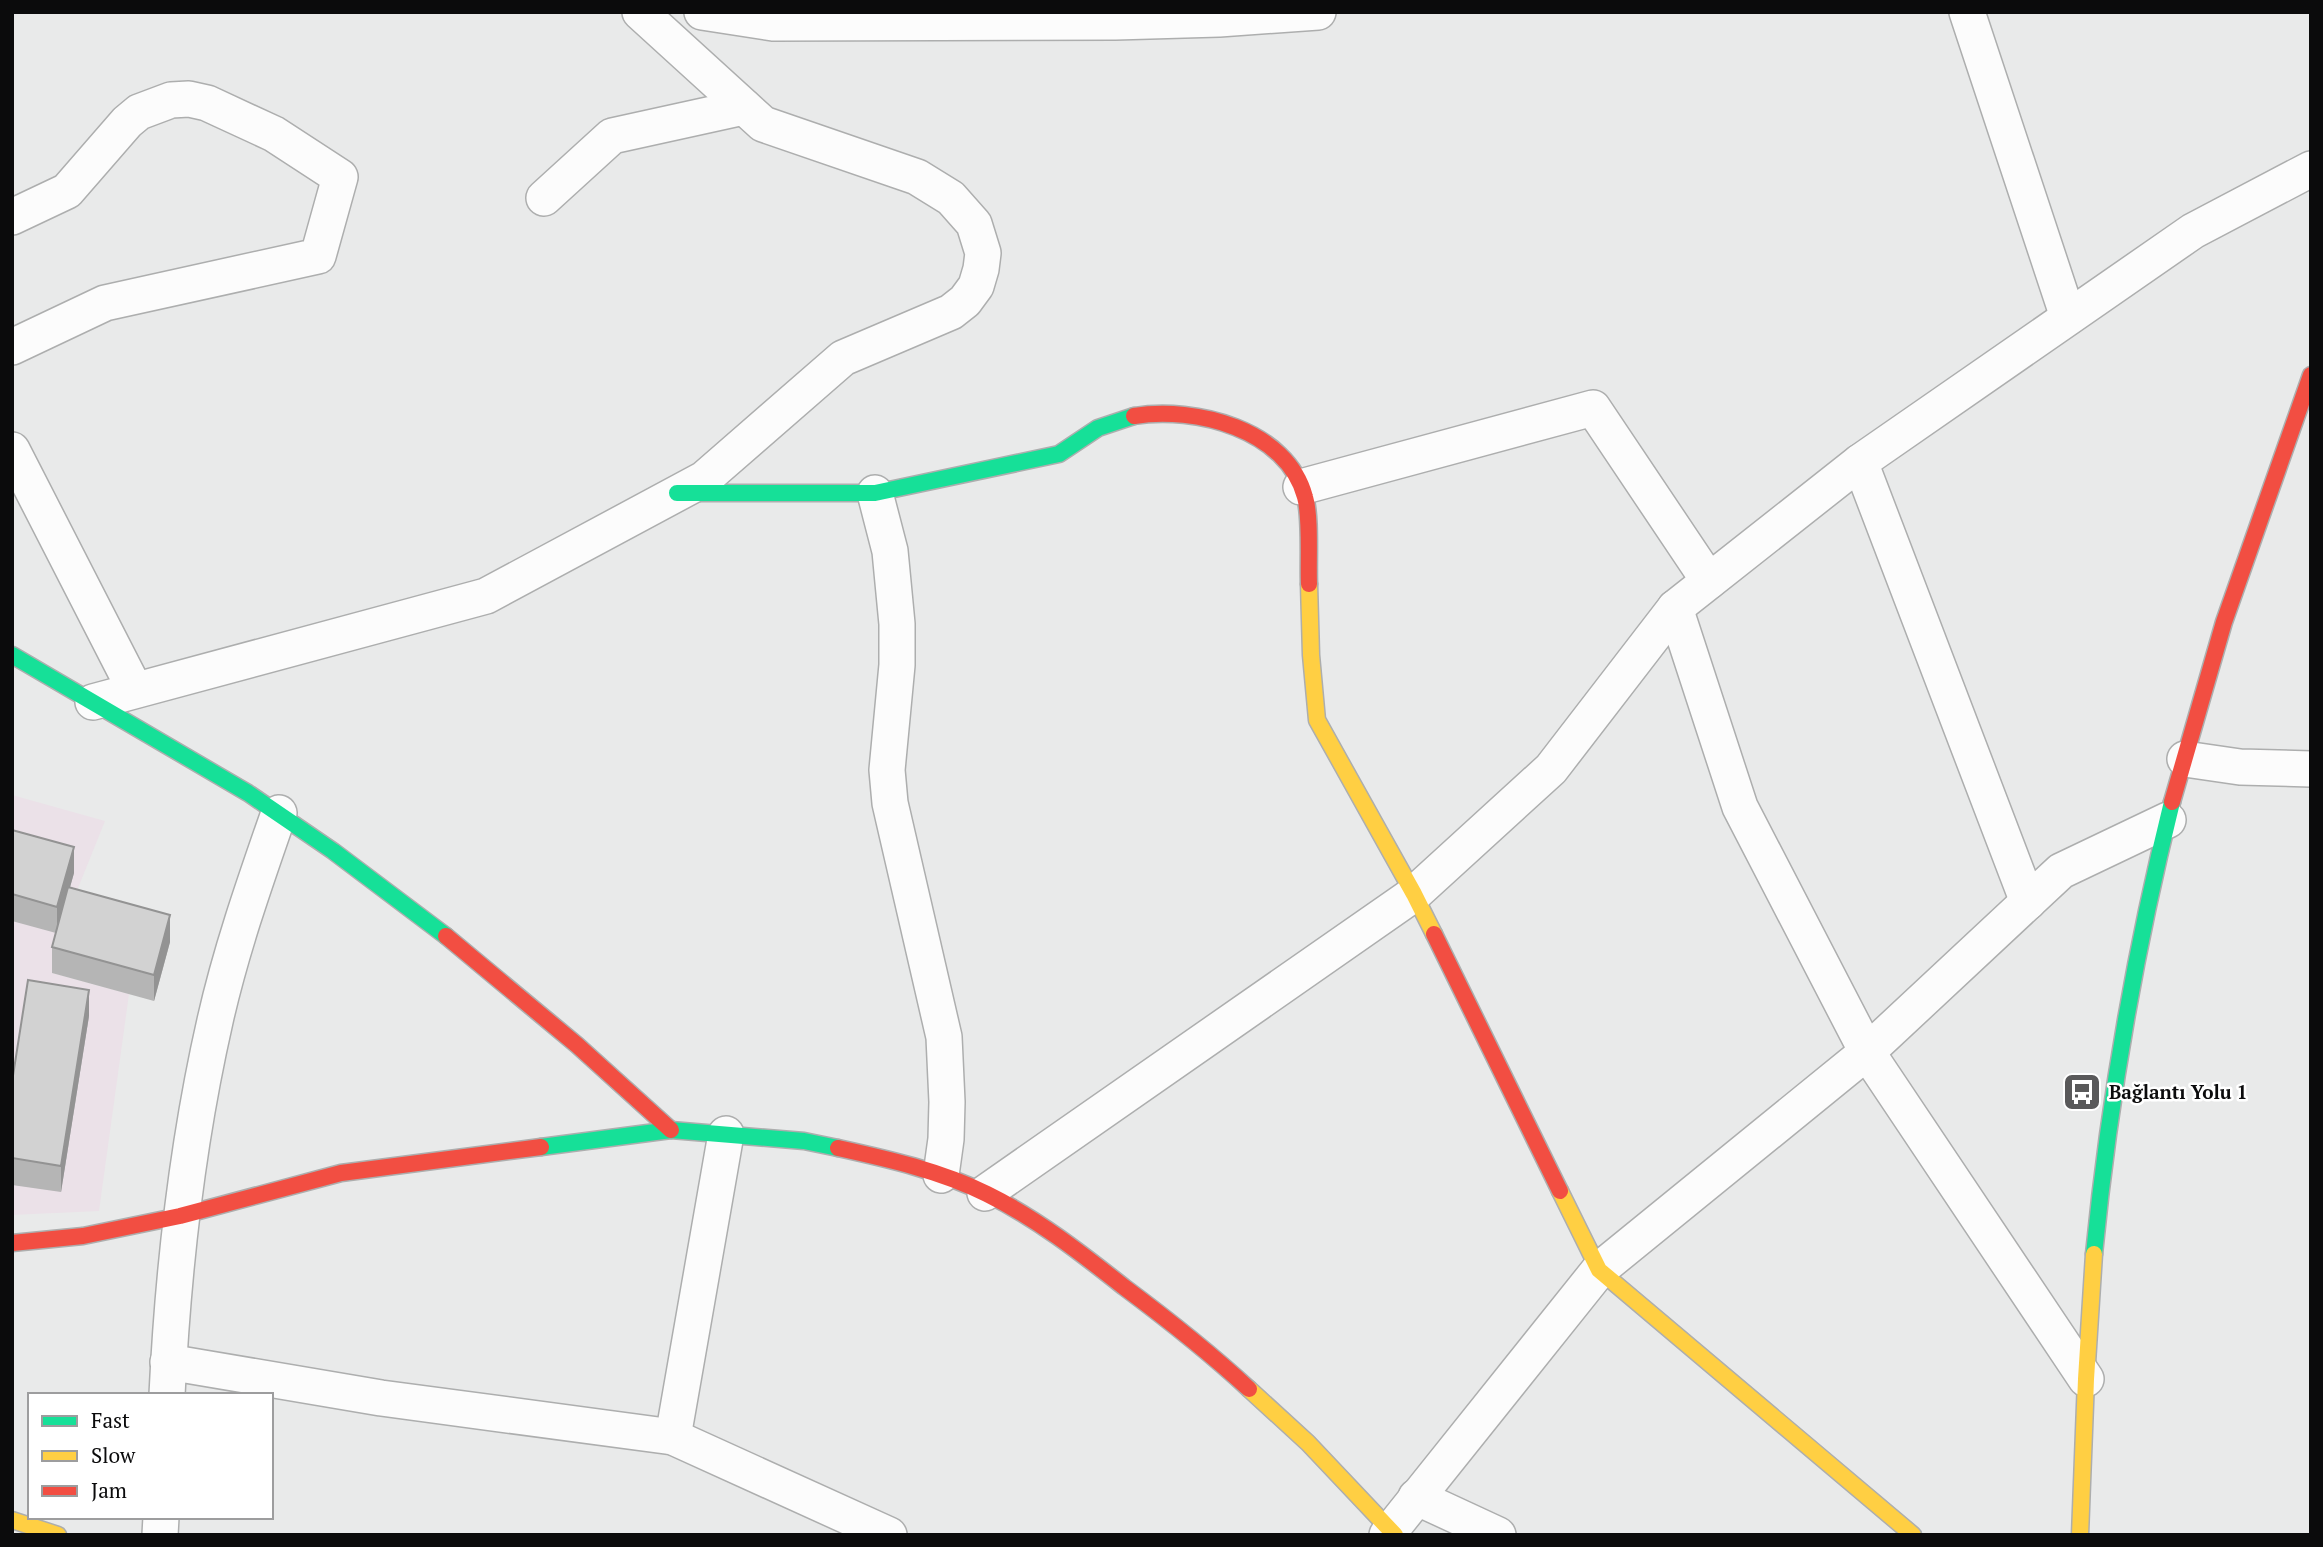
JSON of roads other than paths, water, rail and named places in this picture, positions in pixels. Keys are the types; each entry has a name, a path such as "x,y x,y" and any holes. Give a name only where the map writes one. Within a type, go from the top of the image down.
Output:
{"street":[{"path":"93,702 485,596 704,479 842,358 951,312 965,301 976,286 983,253 974,224 951,198 917,177 762,124 639,12"},
{"path":"702,12 773,23 1115,22 1318,12"},
{"path":"1967,12 2068,317"},
{"path":"12,217 67,191 127,122 139,112 171,100 189,99 207,103 274,134 340,177 318,256 104,303 12,348"},
{"path":"544,198 612,136 744,107"},
{"path":"985,1194 1414,894 1552,769 1675,608 1860,462 2193,231 2311,169"},
{"path":"2080,1535 2092,1275 2120,1046 2142,933 2168,820 2239,576 2311,375"},
{"path":"1301,487 1593,408 1709,581"},
{"path":"677,493 874,493 1059,454 1101,426 1150,413 1202,417 1249,435 1271,448 1286,462 1306,499 1311,655 1317,720 1414,894 1600,1270 1913,1535"},
{"path":"12,450 135,690"},
{"path":"1860,462 2028,902"},
{"path":"874,493 890,551 897,624 896,679 888,737 890,803 944,1037 947,1102 941,1175"},
{"path":"1675,608 1740,807 1867,1052 2086,1378"},
{"path":"12,655 204,765 279,813 403,901 498,975 586,1051 671,1130"},
{"path":"2185,759 2240,767 2311,769"},
{"path":"279,813 237,939 215,1020 195,1118 180,1216 168,1378 381,1398 673,1437 889,1535"},
{"path":"12,1243 83,1236 180,1216 341,1173 671,1130 804,1141 941,1175 1022,1213 1095,1264 1234,1375 1308,1443 1391,1533 1416,1497 1600,1270 1867,1052 2061,871 2168,820"},
{"path":"673,1437 726,1134"},
{"path":"1416,1497 1498,1535"},
{"path":"12,1520 58,1535"}],"place":[{"name":"Bağlantı Yolu 1","path":"2082,1092"}]}
